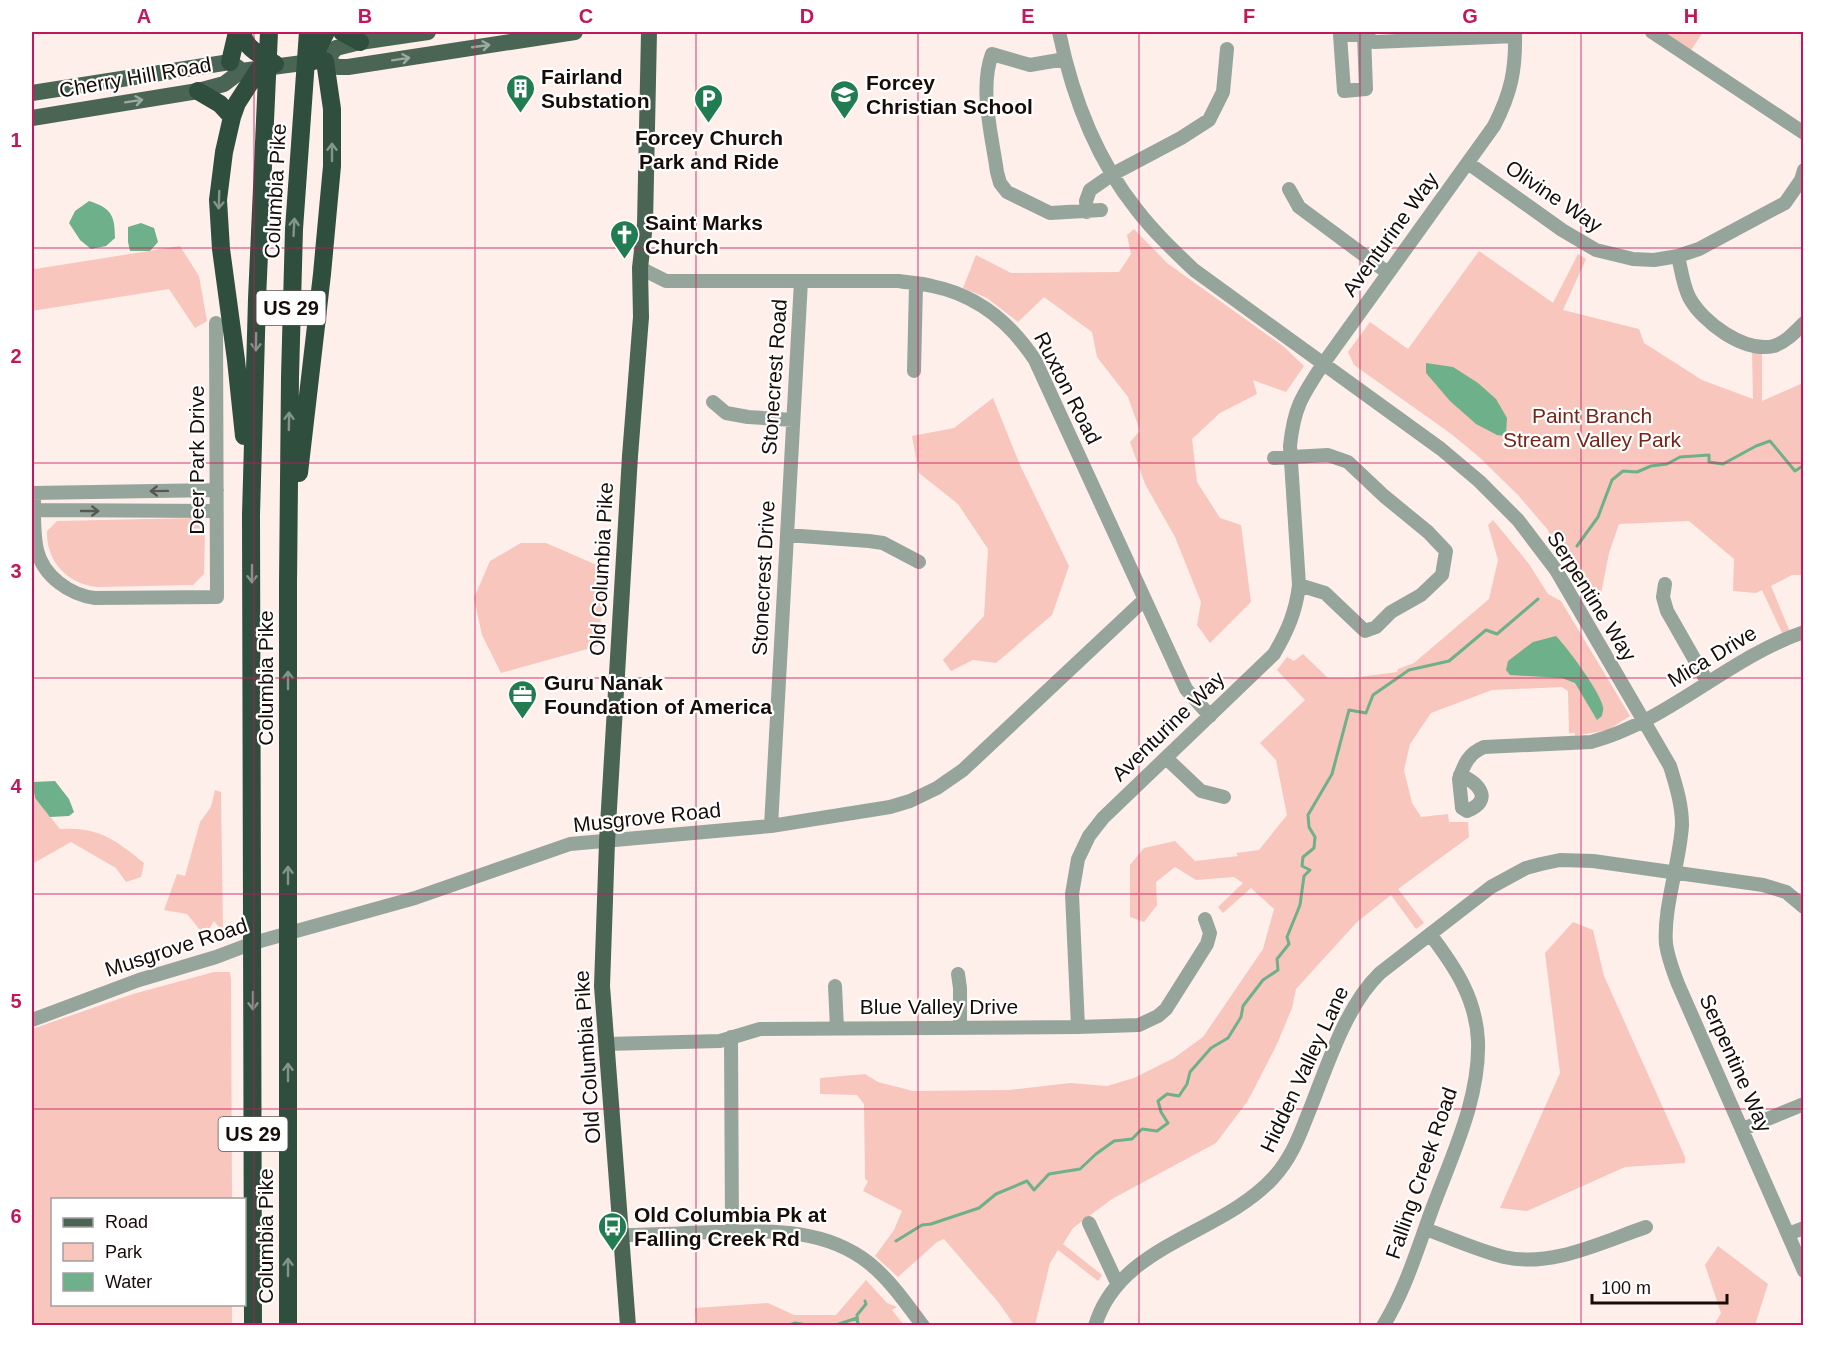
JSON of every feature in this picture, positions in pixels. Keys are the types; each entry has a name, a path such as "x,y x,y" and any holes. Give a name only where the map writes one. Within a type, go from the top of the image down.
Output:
{"highway":[{"path":"237,32 246,89 232,117 218,200 251,515"},
{"path":"242,32 244,41 252,50 279,66"},
{"name":"Columbia Pike","path":"253,1326 251,515 256,299 269,32"},
{"name":"Columbia Pike","path":"288,1326 288,585 291,302 308,32"},
{"path":"288,585 332,166 332,109 317,59 326,32"},
{"path":"342,32 360,42"},
{"path":"198,91 220,104 232,117"}],"main road":[{"path":"317,59 336,48 360,42 428,32"},
{"path":"317,59 338,67 348,67 575,32"},
{"name":"Old Columbia Pike","path":"628,1326 602,986 608,842 641,317 640,268 645,224 649,32"},
{"name":"Cherry Hill Road","path":"32,93 244,68 279,66 317,59"},
{"name":"Cherry Hill Road","path":"32,118 198,91 224,84 244,68"}],"street":[{"name":"Serpentine Way","path":"1059,32 1079,106 1088,127 1113,174 1136,209 1168,246 1194,270 1441,449 1479,481 1518,520 1556,570 1670,766 1680,798 1682,825 1667,925 1666,944 1670,960 1678,984 1803,1271"},
{"path":"1652,32 1803,133"},
{"path":"1364,35 1374,42 1515,34"},
{"name":"Aventurine Way","path":"1078,1027 1072,894 1078,859 1089,836 1103,818 1274,654 1288,631 1297,605 1299,585 1291,459 1293,423 1299,400 1494,126 1507,101 1513,79 1515,34"},
{"path":"1065,59 1030,65 992,54 986,85 1000,183 1007,192 1050,213 1094,211 1086,201 1090,190 1113,174 1181,138 1209,120 1223,92 1227,50"},
{"name":"Olivine Way","path":"1468,163 1562,230 1596,250 1632,259 1654,260 1678,256 1699,249 1785,203 1801,180 1803,170"},
{"path":"1289,189 1299,207 1388,273"},
{"path":"1678,256 1688,296 1702,316 1732,338 1759,347 1774,346 1785,341 1803,323"},
{"name":"Ruxton Road","path":"640,268 666,280 899,281 952,291 981,304 1010,327 1035,360 1186,689 1210,716"},
{"name":"Stonecrest Road","path":"789,475 801,281"},
{"path":"914,370 916,285"},
{"name":"Deer Park Drive","path":"33,510 36,548 39,557 55,580 63,587 83,597 217,597 216,323"},
{"path":"713,402 726,413 793,420"},
{"path":"1274,458 1291,459 1328,455 1348,462 1384,496 1428,532 1446,551 1442,575 1421,594 1391,612 1377,627 1365,631 1325,593 1299,585"},
{"name":"Stonecrest Drive","path":"771,826 789,475"},
{"path":"216,511 33,510 33,493 217,490"},
{"path":"787,535 883,543 919,562"},
{"path":"1665,584 1663,597 1666,611 1708,683"},
{"name":"Musgrove Road","path":"32,1020 139,980 216,957 253,943 415,897 570,844 771,826 890,807 910,801 937,788 963,770 1144,600"},
{"name":"Mica Drive","path":"1460,775 1464,765 1475,751 1484,747 1592,742 1608,738 1644,720 1776,643 1803,632"},
{"path":"1166,758 1201,791 1224,796"},
{"name":"Hidden Valley Lane","path":"1095,1326 1106,1299 1117,1283 1135,1266 1251,1199 1275,1177 1294,1148 1345,1025 1365,988 1380,973 1491,887 1526,868 1541,864 1560,860 1593,861 1763,885 1786,892 1803,907"},
{"name":"Blue Valley Drive","path":"606,1044 720,1041 760,1029 1139,1025 1158,1016 1166,1009 1207,944 1210,933 1205,919"},
{"name":"Falling Creek Road","path":"1383,1326 1408,1275 1469,1109 1476,1077 1478,1040 1470,998 1455,968 1430,934"},
{"path":"958,974 960,1028"},
{"path":"835,986 837,1028"},
{"path":"731,1037 732,1232"},
{"path":"1743,1129 1803,1104"},
{"path":"1089,1223 1117,1283"},
{"path":"1425,1229 1504,1257 1535,1260 1571,1253 1646,1227"},
{"path":"1788,1234 1803,1228"},
{"path":"622,1235 782,1230 820,1238 868,1262 901,1296 923,1326"}],"green space":[{"path":"1662,32 1703,32 1691,50"},
{"path":"1134,229 1167,263 1283,346 1304,366 1286,392 1253,380 1257,394 1220,413 1192,439 1197,482 1220,518 1241,525 1251,602 1210,643 1197,625 1201,602 1175,537 1145,484 1130,442 1140,431 1128,397 1097,357 1092,332 1044,297 1018,322 987,298 963,288 976,255 1011,273 1119,272 1131,254 1127,235"},
{"path":"180,246 199,276 207,321 195,328 169,289 32,311 32,263 35,269"},
{"name":"Paint Branch Stream Valley Park","path":"1479,251 1553,303 1578,254 1586,259 1563,310 1639,329 1644,343 1702,380 1753,399 1752,351 1762,352 1762,401 1803,383 1803,575 1792,575 1771,586 1790,632 1783,635 1762,590 1756,593 1733,591 1734,559 1689,521 1619,524 1609,553 1598,609 1550,537 1548,530 1518,495 1478,456 1450,433 1354,365 1348,352 1370,322 1408,349"},
{"path":"993,398 1020,465 1069,566 1052,615 996,663 973,660 951,671 943,660 984,616 988,549 958,504 919,473 912,436 954,428"},
{"path":"194,518 205,530 204,574 193,585 97,587 86,585 61,570 50,552 48,542 47,531 57,521"},
{"path":"1493,520 1529,564 1548,594 1561,601 1630,716 1608,730 1575,736 1575,733 1569,733 1568,691 1562,687 1492,690 1431,713 1410,744 1404,770 1412,803 1421,817 1448,814 1449,822 1468,822 1469,837 1398,889 1424,923 1416,929 1391,895 1357,922 1296,989 1292,1008 1277,1044 1254,1089 1216,1143 1112,1199 1073,1228 1063,1244 1102,1275 1098,1281 1058,1250 1050,1263 1035,1325 1014,1325 999,1303 944,1239 937,1242 898,1277 875,1256 894,1230 902,1211 863,1191 868,1181 865,1179 864,1104 857,1095 820,1094 820,1078 865,1074 878,1082 913,1091 1009,1090 1070,1083 1107,1086 1134,1078 1174,1058 1203,1037 1263,949 1274,909 1251,888 1223,913 1218,907 1243,883 1234,877 1196,880 1175,867 1156,882 1157,905 1144,922 1130,917 1130,865 1144,848 1175,841 1195,861 1238,856 1236,853 1259,850 1287,815 1276,760 1260,743 1305,700 1277,670 1287,657 1294,661 1303,654 1328,678 1352,678 1397,672 1398,669 1414,663 1489,599 1498,560 1488,525"},
{"path":"521,543 546,543 606,569 598,646 501,673 482,635 474,598 490,561"},
{"path":"32,782 35,798 60,829 85,830 115,841 144,863 141,877 126,882 116,868 71,842 32,864"},
{"path":"215,790 221,792 223,932 214,921 207,933 200,930 187,914 164,910 177,874 185,876 200,822 211,807"},
{"path":"1573,922 1593,930 1604,976 1685,1157 1685,1163 1625,1167 1527,1211 1500,1208 1560,1073 1545,953"},
{"path":"214,972 230,972 232,1198 51,1198 51,1306 232,1306 232,1325 32,1325 32,1029 133,994"},
{"path":"1718,1246 1768,1284 1755,1325 1714,1325 1721,1313 1705,1265"},
{"path":"866,1280 887,1303 897,1307 892,1310 904,1325 696,1325 695,1308 768,1303 794,1315 836,1315"}],"water":[{"path":"89,201 102,206 113,218 115,238 106,246 91,249 80,240 69,223 75,211"},
{"path":"141,223 154,228 158,242 150,251 130,251 128,227"},
{"path":"1426,363 1453,367 1478,383 1496,399 1507,418 1506,436 1497,435 1476,424 1450,401 1426,373"},
{"path":"1556,636 1583,670 1601,700 1602,716 1597,720 1575,683 1562,678 1510,675 1506,670 1508,661 1533,642"},
{"path":"55,781 69,799 74,812 69,816 50,817 35,798 32,782"}],"waterway":[{"path":"1577,546 1598,517 1612,480 1623,471 1637,472 1651,466 1667,464 1680,457 1709,455 1709,462 1723,464 1770,441 1795,471 1804,465"},
{"path":"896,1241 922,1225 979,1208 996,1194 1027,1181 1034,1190 1049,1174 1080,1169 1114,1141 1132,1139 1142,1129 1157,1131 1168,1123 1161,1112 1158,1101 1167,1094 1179,1096 1187,1084 1190,1072 1211,1048 1228,1038 1241,1017 1243,1006 1263,980 1278,970 1277,959 1289,944 1287,937 1300,905 1304,876 1310,870 1302,866 1303,857 1314,848 1315,837 1309,827 1308,815 1332,774 1349,710 1366,713 1373,695 1409,670 1449,661 1486,630 1497,634 1538,599"},
{"path":"858,1326 857,1315 866,1304 865,1301"},
{"path":"833,1326 857,1318"},
{"path":"787,1326 795,1323 813,1326"}],"place":[{"name":"Fairland Substation","path":"520,114"},
{"name":"Forcey Christian School","path":"845,120"},
{"name":"Forcey Church Park and Ride","path":"709,124"},
{"name":"Saint Marks Church","path":"624,260"},
{"name":"Guru Nanak Foundation of America","path":"523,720"},
{"name":"Old Columbia Pk at Falling Creek Rd","path":"613,1252"}]}
